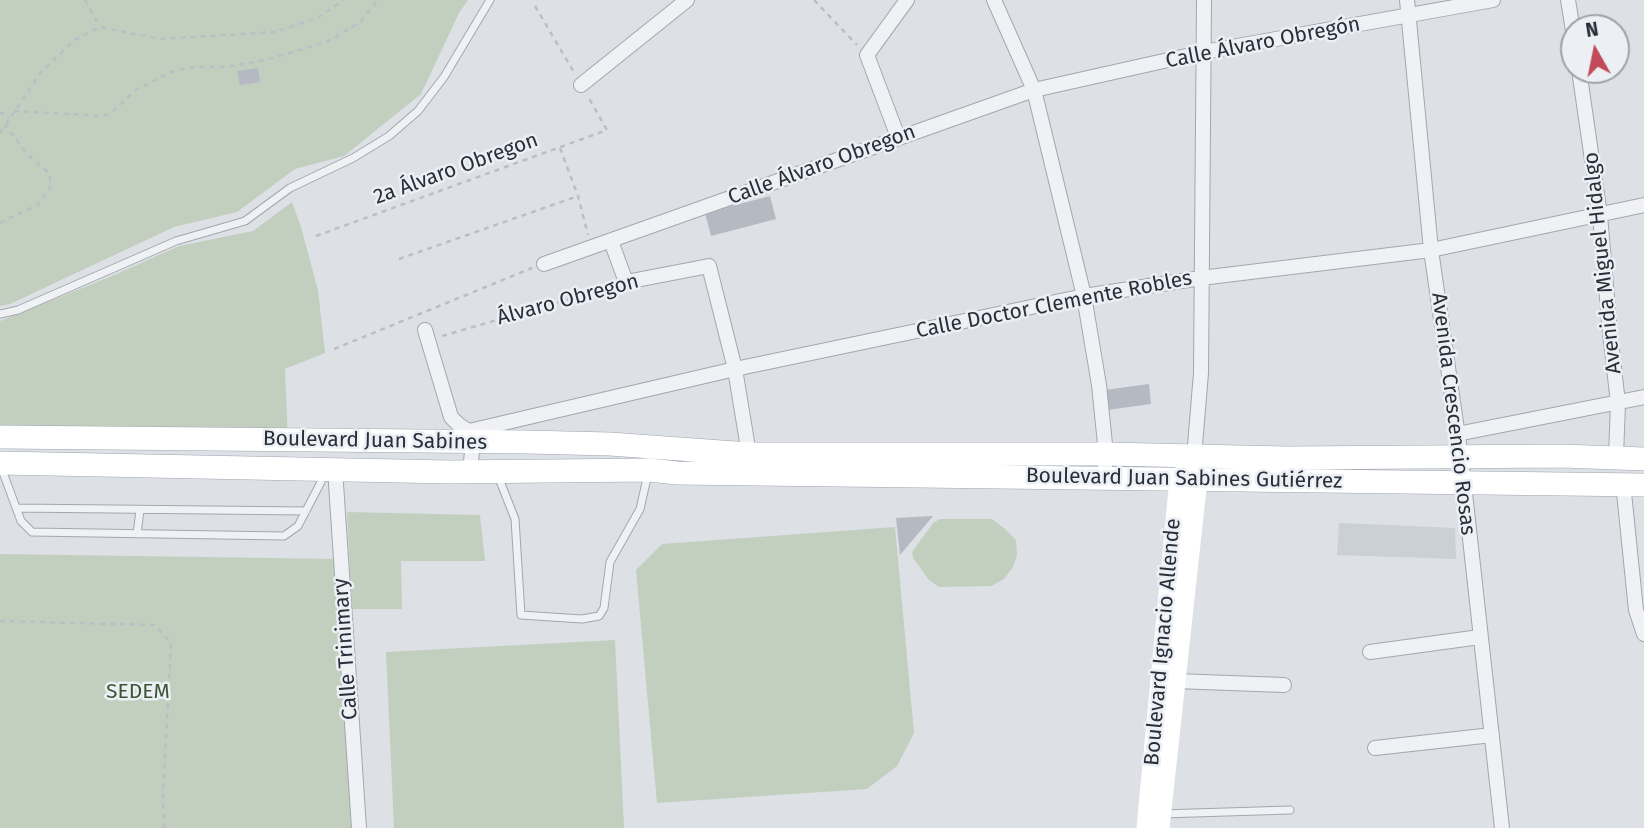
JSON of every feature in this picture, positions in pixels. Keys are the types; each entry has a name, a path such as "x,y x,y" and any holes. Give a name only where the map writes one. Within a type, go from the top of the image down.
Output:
{"main road":[{"name":"Boulevard Juan Sabines","path":"0,438 471,436 749,454"},
{"name":"Boulevard Juan Sabines Gutiérrez","path":"724,473 1104,477 1190,472 1459,446 1644,459"},
{"name":"Boulevard Juan Sabines Gutiérrez","path":"749,454 1106,454 1190,472 1463,484 1634,484"},
{"name":"Boulevard Juan Sabines","path":"0,464 724,473"},
{"name":"Boulevard Ignacio Allende","path":"1161,821 1175,681 1190,472"},
{"name":"Boulevard Ignacio Allende","path":"1146,828 1190,472"}],"street":[{"path":"581,85 687,0"},
{"path":"898,137 867,55 907,0"},
{"path":"994,0 1034,90 1084,296 1099,386 1106,454 1104,477"},
{"path":"1190,472 1201,373 1203,0"},
{"name":"Avenida Crescencio Rosas","path":"1407,0 1431,250 1459,446 1502,828"},
{"name":"Calle Álvaro Obregón","path":"1034,90 1204,52 1493,0"},
{"name":"Avenida Miguel Hidalgo","path":"1581,84 1600,215 1618,403 1616,457"},
{"name":"Calle Álvaro Obregon","path":"544,264 1034,90"},
{"name":"Calle Doctor Clemente Robles","path":"471,436 735,369 1084,296 1201,278 1431,250 1644,205"},
{"path":"611,241 626,282"},
{"name":"Álvaro Obregon","path":"626,282 709,266 735,369"},
{"path":"427,335 451,416 471,436 470,471"},
{"path":"735,369 749,454"},
{"path":"1459,446 1644,397"},
{"name":"Calle Trinimary","path":"328,469 359,828"},
{"path":"1634,484 1636,610 1644,634"},
{"path":"1370,652 1480,637"},
{"path":"1175,681 1284,685"},
{"path":"1375,748 1492,735"}],"lane":[{"path":"0,314 18,310 176,241 245,221 290,188 353,158 389,136 418,111 444,77 490,0"},
{"path":"0,464 21,521 33,532 137,534 284,536 298,526 328,469"},
{"path":"496,471 515,519 522,615 582,619 599,616 604,608 610,562 640,509 649,470"},
{"path":"16,508 306,511"},
{"path":"137,534 140,510"},
{"path":"1161,821 1290,810"}],"path":[{"path":"85,0 100,27"},
{"path":"0,133 41,72 74,40 100,27 160,39 275,32 317,18 344,0"},
{"path":"14,111 104,116 136,90 171,72 265,60 327,42 360,22 378,0"},
{"path":"814,0 867,55"},
{"path":"535,6 581,85"},
{"name":"2a Álvaro Obregon","path":"316,236 607,130 581,85"},
{"path":"0,112 9,118"},
{"path":"0,223 39,204 51,186 49,173 27,154 5,125"},
{"name":"Álvaro Obregon","path":"560,148 578,196 591,248"},
{"path":"399,259 578,196"},
{"name":"Álvaro Obregon","path":"334,349 544,264"},
{"name":"Álvaro Obregon","path":"427,335 626,282"},
{"path":"0,621 155,625 171,643 163,794 164,828"}],"shaded area":[{"path":"1339,523 1455,528 1456,559 1337,555"}],"green space":[{"path":"0,0 468,0 459,13 421,94 344,156 295,169 237,212 174,227 10,304 0,306"},
{"path":"292,202 318,290 325,353 285,369 288,442 0,433 0,321 179,246 253,231"},
{"path":"347,512 480,515 485,561 401,561 402,609 352,609"},
{"path":"940,519 992,519 1005,529 1016,540 1017,555 1013,567 1004,579 991,586 939,587 929,580 913,558 912,552 933,523"},
{"path":"895,527 914,733 897,766 867,789 657,803 636,570 662,544"},
{"name":"SEDEM","path":"0,554 337,559 356,828 0,828"},
{"path":"615,640 624,828 394,828 386,652"}],"building":[{"path":"258,68 260,82 240,85 237,71"},
{"path":"770,196 776,219 711,236 705,213"},
{"path":"1149,384 1151,404 1107,410 1105,390"},
{"path":"933,516 900,555 896,518"}]}
